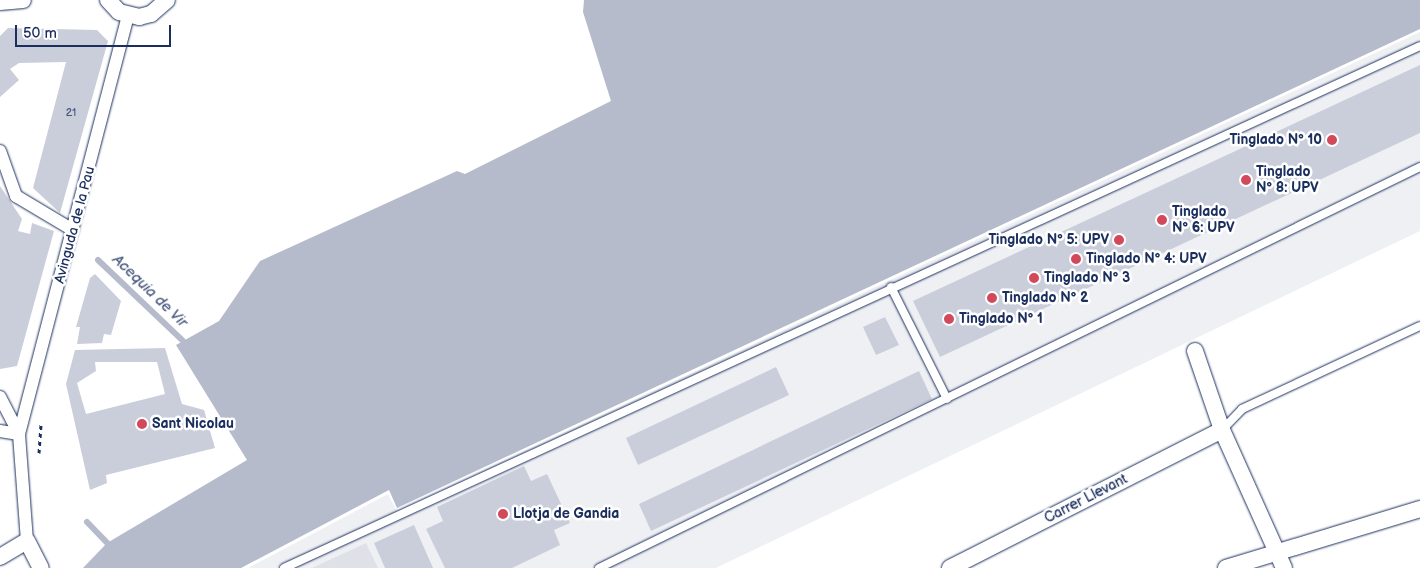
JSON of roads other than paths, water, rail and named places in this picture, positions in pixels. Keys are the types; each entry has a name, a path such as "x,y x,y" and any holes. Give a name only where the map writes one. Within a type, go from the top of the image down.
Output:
{"street":[{"path":"0,2 23,0"},
{"path":"108,0 128,15 151,14 167,0"},
{"name":"Avinguda de la Pau","path":"19,434 128,15"},
{"path":"0,151 16,196 73,230"},
{"path":"1194,351 1222,430 1284,568"},
{"path":"0,397 19,434 28,541 41,568"},
{"name":"Carrer Llevant","path":"950,568 1222,430"},
{"path":"0,431 19,434"},
{"path":"1226,568 1276,551 1420,510"},
{"path":"0,557 28,541"}],"lane":[{"path":"284,568 891,287 1420,46"},
{"path":"599,568 1420,167"},
{"path":"891,287 947,399"},
{"path":"1222,430 1242,409 1420,326"}],"water":[{"path":"584,0 1420,0 1420,29 397,508 389,490 241,568 83,568 107,543 247,460 176,345 219,321 260,261 457,171 465,174 611,101 583,12"}],"waterway":[{"name":"Acequia de Vir","path":"98,260 183,341"},
{"path":"87,522 107,543"}],"place":[{"name":"Tinglado Nº 10","path":"1332,140"},
{"name":"Tinglado Nº 8: UPV","path":"1246,180"},
{"name":"Tinglado Nº 6: UPV","path":"1162,220"},
{"name":"Tinglado Nº 5: UPV","path":"1119,240"},
{"name":"Tinglado Nº 4: UPV","path":"1076,259"},
{"name":"Tinglado Nº 3","path":"1034,278"},
{"name":"Tinglado Nº 2","path":"992,298"},
{"name":"Tinglado Nº 1","path":"949,319"},
{"name":"Sant Nicolau","path":"142,424"},
{"name":"Llotja de Gandia","path":"503,514"}]}
